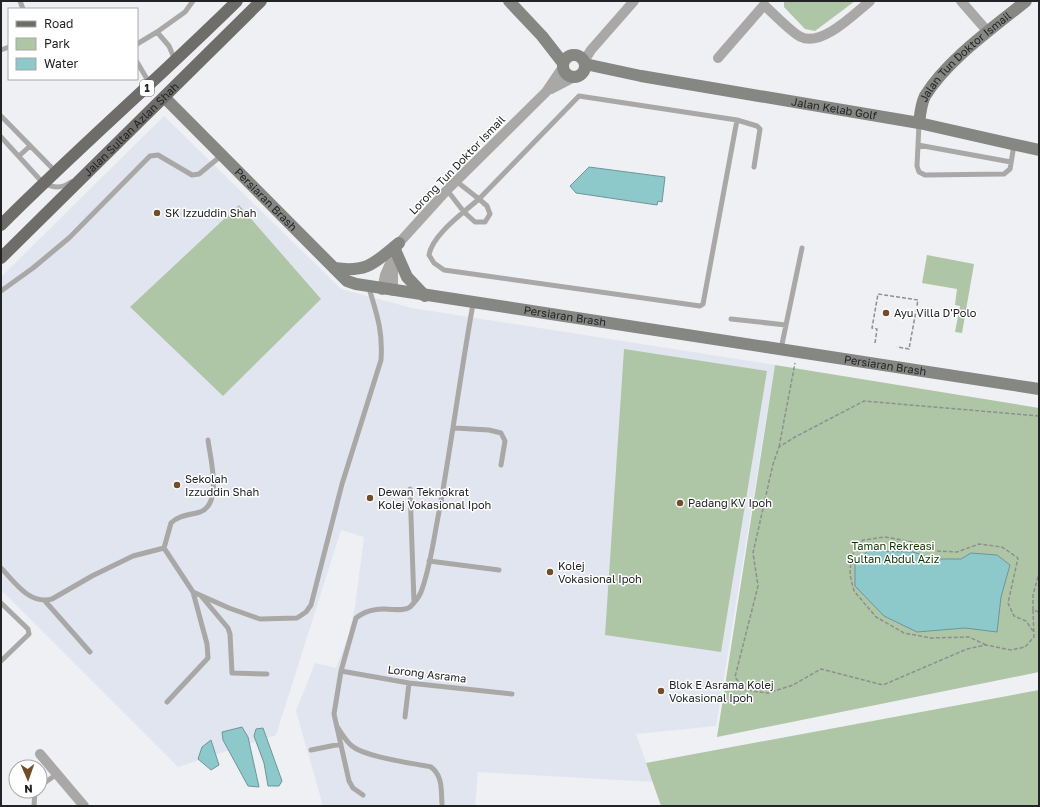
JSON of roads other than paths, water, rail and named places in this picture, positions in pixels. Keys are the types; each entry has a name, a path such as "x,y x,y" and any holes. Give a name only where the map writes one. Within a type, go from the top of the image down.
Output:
{"main road":[{"name":"Jalan Sultan Azlan Shah","path":"1,225 43,183 176,61 237,1"},
{"name":"Jalan Sultan Azlan Shah","path":"1,258 165,98 261,1"}],"street":[{"path":"509,1 542,36 575,65"},
{"name":"Lorong Tun Doktor Ismail","path":"546,92 575,65 588,49 607,32 634,1"},
{"path":"718,58 765,3 802,38 815,39 828,34 870,1"},
{"path":"961,1 988,32"},
{"name":"Jalan Tun Doktor Ismail","path":"919,123 924,97 942,74 988,32 1026,1"},
{"name":"Lorong Tun Doktor Ismail","path":"396,252 456,180 575,65"},
{"name":"Jalan Kelab Golf","path":"575,65 919,123 1039,150"},
{"name":"Persiaran Brash","path":"165,98 334,268 347,280 369,288 1039,389"},
{"path":"334,268 356,270 366,268 396,252"},
{"path":"388,290 396,252"},
{"path":"396,252 407,277 425,296"},
{"path":"40,754 84,806"}],"lane":[{"path":"138,43 185,12 193,1"},
{"path":"157,32 169,46 176,61"},
{"path":"138,64 151,84"},
{"path":"737,120 703,304 700,306 444,270 434,263 429,255 433,242 479,199 579,96 737,120 757,126 760,129 754,167"},
{"path":"1,116 55,172"},
{"path":"919,123 917,166 919,172 925,175 1004,174 1010,169 1014,145"},
{"path":"1,137 43,183 50,186 61,188 70,183 94,163 99,162"},
{"path":"918,145 1011,162"},
{"path":"19,156 30,146"},
{"path":"1,291 17,278 33,268 69,238 150,156 158,155 192,175 198,174 222,155"},
{"path":"447,190 464,212 475,222 485,222 488,219 490,210 456,180"},
{"path":"781,350 802,248"},
{"path":"193,592 260,619 297,618 306,612 312,605 342,484 381,360 383,342 381,325 369,288"},
{"path":"363,795 353,788 349,781 334,714 341,671 356,618 370,610 380,608 404,610 414,602 420,593 429,561 454,428 473,304"},
{"path":"731,319 786,325"},
{"path":"454,428 489,430 501,433 505,441 501,465"},
{"path":"167,702 208,658 207,644 193,592 164,548 171,523 181,516 201,511 207,507 212,498 214,487 208,440"},
{"path":"410,489 414,602"},
{"path":"1,568 30,598 45,601 52,599 92,576 133,556 164,548"},
{"path":"429,561 499,570"},
{"path":"202,596 228,628 230,634 232,673 267,674"},
{"path":"45,601 90,652"},
{"path":"1,603 28,629 29,634 1,661"},
{"name":"Lorong Asrama","path":"341,671 409,683 512,694"},
{"path":"405,717 409,683"},
{"path":"337,726 350,744 366,753 431,767 436,770 439,776 442,804"},
{"path":"311,750 341,744"},
{"path":"48,780 57,774"}],"water":[{"path":"589,167 665,177 662,202 658,201 657,205 576,193 570,186"},
{"path":"868,551 913,552 935,559 961,559 971,553 997,555 1010,565 1001,597 997,632 965,628 917,632 884,616 855,586 855,562"},
{"path":"242,727 248,737 259,787 248,786 223,740 222,732"},
{"path":"263,728 282,781 279,786 268,786 264,763 254,736 256,729"},
{"path":"211,740 219,765 211,770 198,759 202,747"}],"place":[{"name":"SK Izzuddin Shah","path":"157,213"},
{"name":"Ayu Villa D'Polo","path":"886,313"},
{"name":"Sekolah Izzuddin Shah","path":"177,485"},
{"name":"Dewan Teknokrat Kolej Vokasional Ipoh","path":"370,498"},
{"name":"Padang KV Ipoh","path":"680,503"},
{"name":"Kolej Vokasional Ipoh","path":"550,572"},
{"name":"Blok E Asrama Kolej Vokasional Ipoh","path":"661,691"}],"park label":[{"name":"Taman Rekreasi Sultan Abdul Aziz","path":"893,552"}]}
